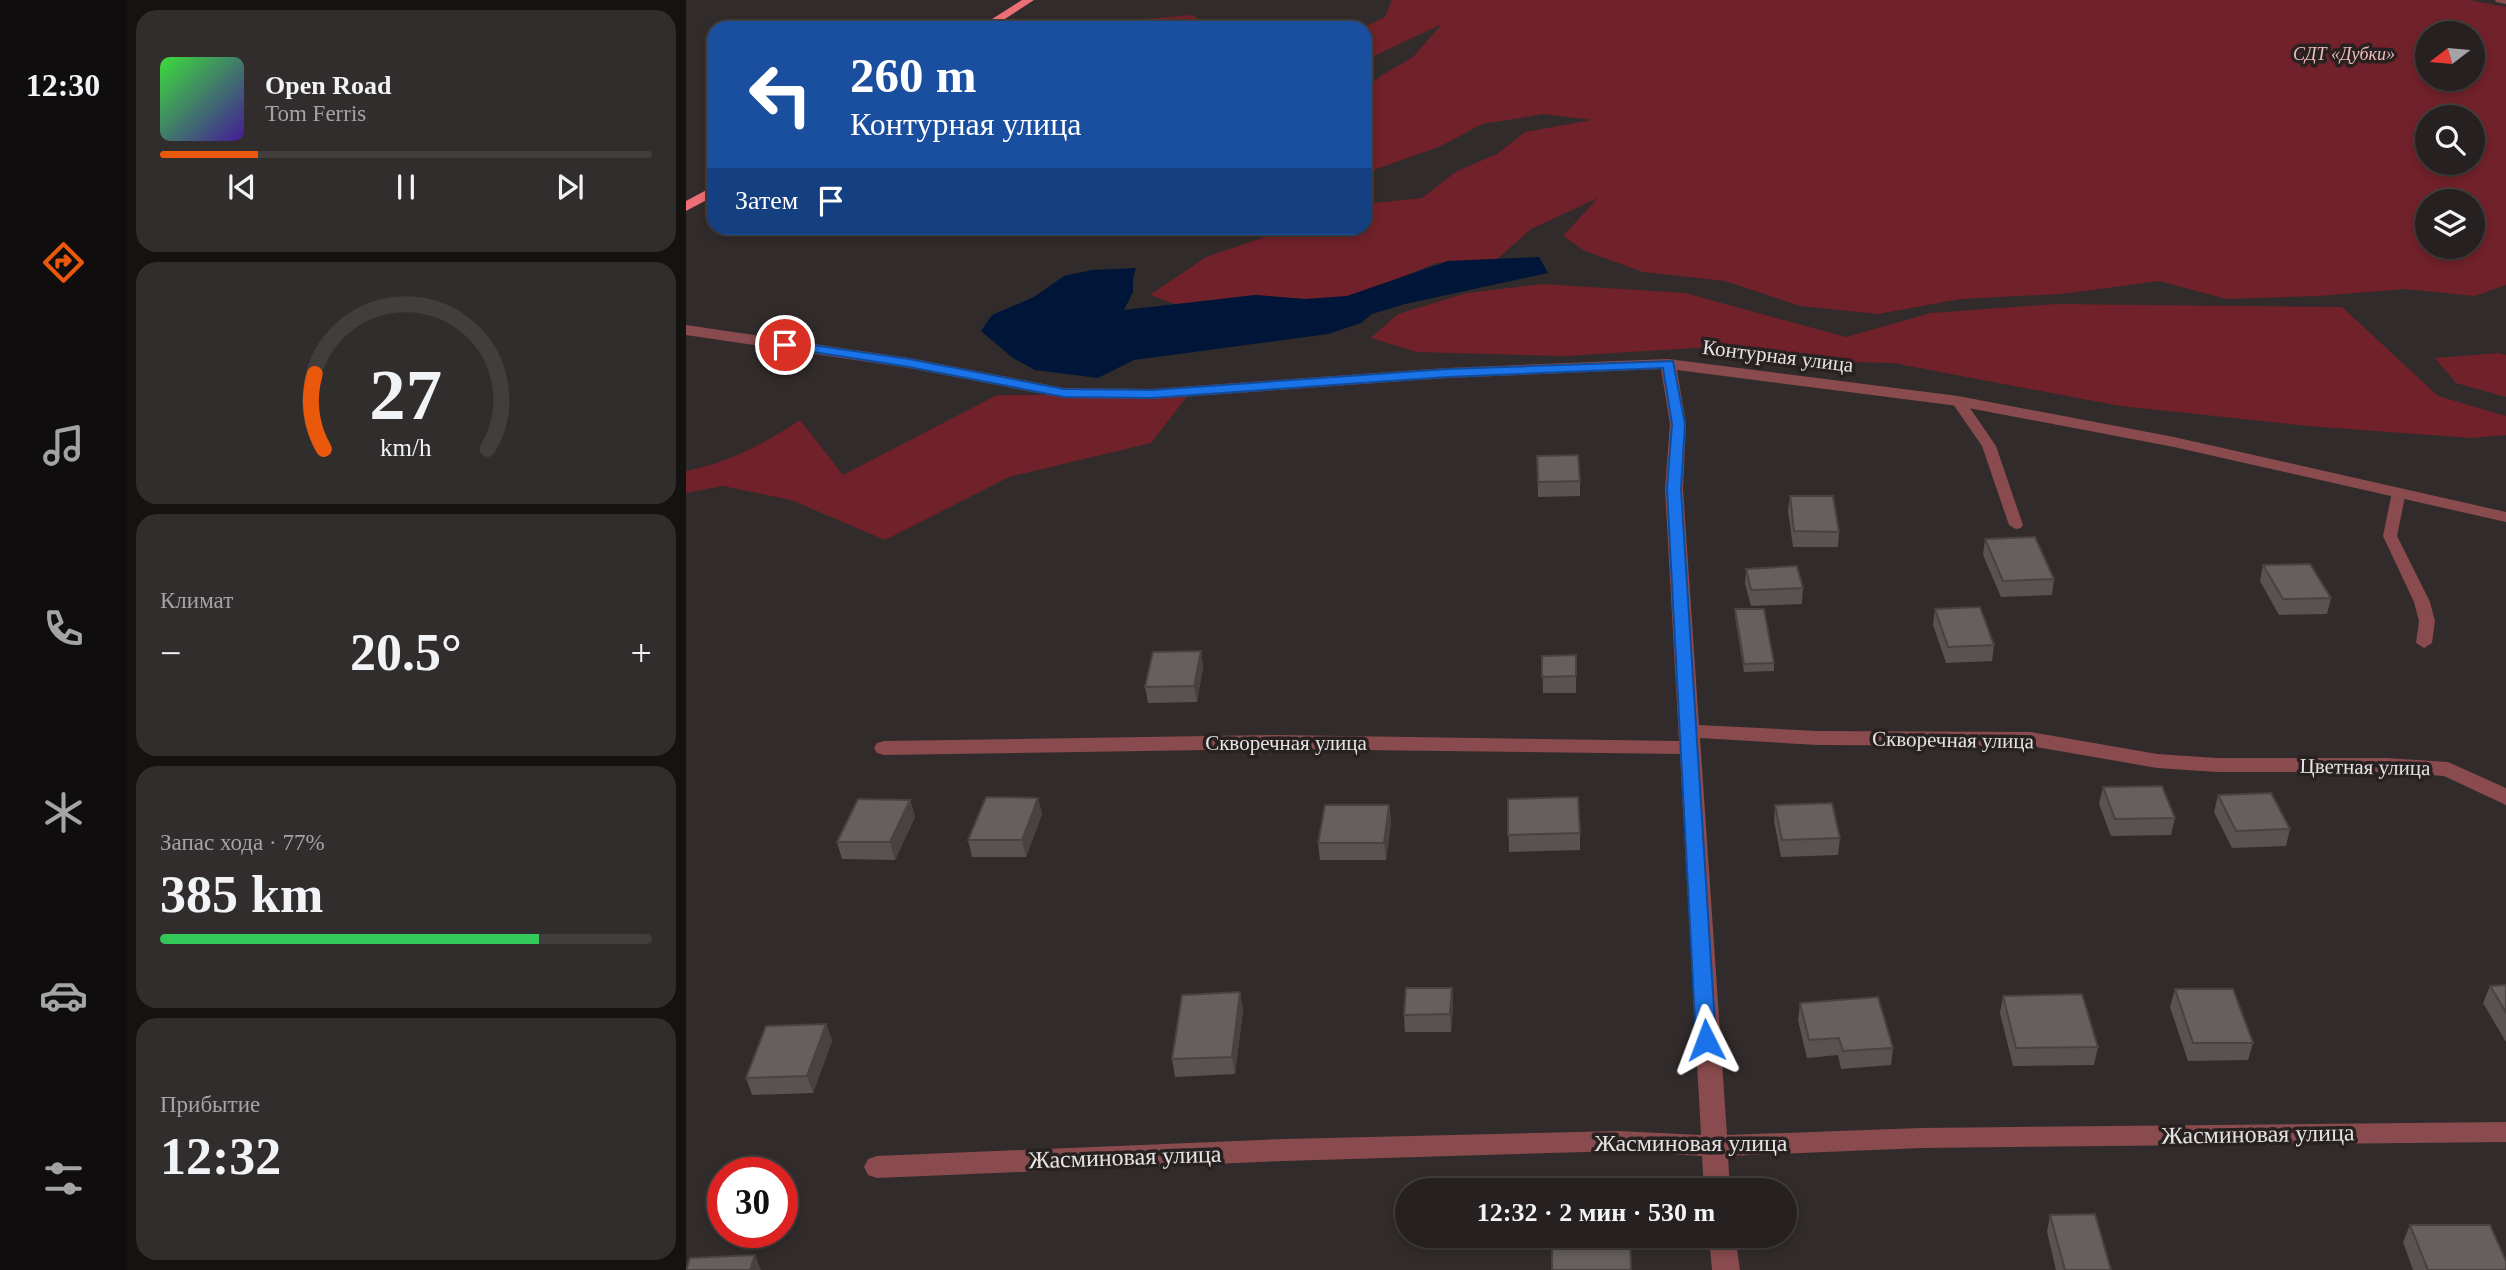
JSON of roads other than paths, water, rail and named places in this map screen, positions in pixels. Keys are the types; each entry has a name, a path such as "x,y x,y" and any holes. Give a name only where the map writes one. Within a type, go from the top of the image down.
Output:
{"highway":[{"path":"994,21 1029,0"},
{"path":"686,206 707,194"}],"street":[{"path":"2500,0 2506,1"},
{"name":"Контурная улица","path":"686,330 909,363 1064,393 1152,394 1447,373 1668,363 1958,401 2174,442 2506,517"},
{"path":"1668,363 1678,424 1674,489 1716,1178"},
{"name":"Скворечная улица","path":"884,748 1277,742 2031,739 2157,761 2217,765"},
{"name":"Цветная улица","path":"2217,765 2386,765 2448,769 2493,789 2506,799"},
{"name":"Жасминовая улица","path":"877,1167 1284,1150 1619,1141 1712,1146 1921,1138 2506,1132"},
{"path":"1723,1248 1726,1270"}],"lane":[{"path":"1958,401 1989,446 2017,525"},
{"path":"2399,492 2390,536 2421,602 2427,621 2424,643"}],"water":[{"path":"1539,257 1548,273 1405,304 1372,314 1361,323 1328,334 1134,360 1098,378 1035,370 1013,358 981,331 992,315 1034,297 1064,276 1092,270 1136,268 1133,292 1124,310 1255,295 1305,299 1347,296 1448,261"}],"park label":[{"name":"СДТ «Дубки»","path":"2344,54"}]}
